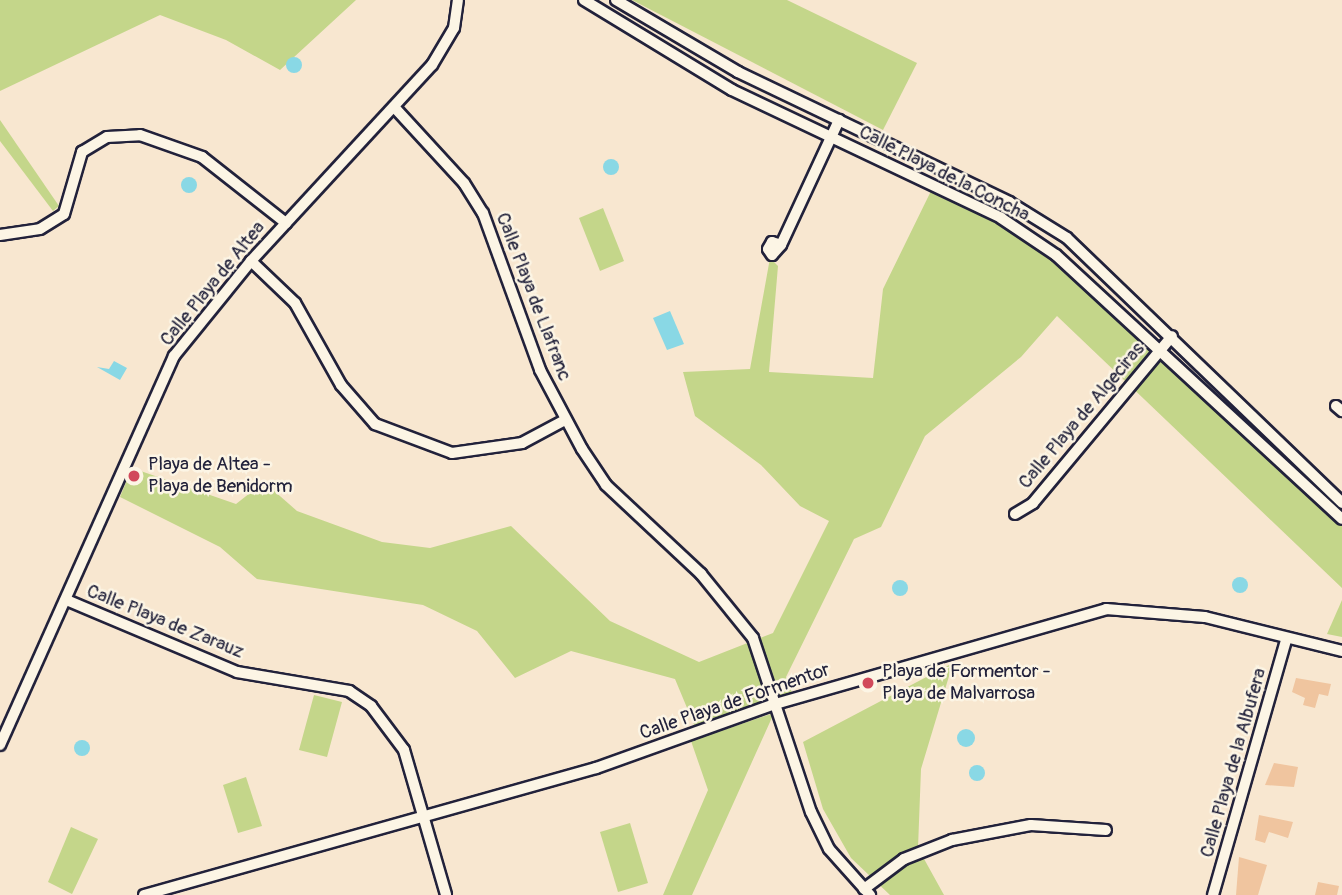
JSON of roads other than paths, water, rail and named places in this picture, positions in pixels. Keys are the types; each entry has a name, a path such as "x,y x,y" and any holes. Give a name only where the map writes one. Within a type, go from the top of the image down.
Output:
{"street":[{"name":"Calle Playa de Altea","path":"0,744 69,601 174,356 251,261 395,108 448,37 458,0"},
{"name":"Calle Playa de la Concha","path":"584,0 708,76 1000,218 1056,255 1163,348 1342,519"},
{"name":"Calle Playa de la Concha","path":"616,0 738,72 1009,202 1067,238 1172,336 1342,503"},
{"name":"Calle Playa de Llafranc","path":"395,108 464,183 483,214 565,420 606,485 734,611 753,638 772,705 823,837 867,892"},
{"path":"781,245 839,120"},
{"path":"0,235 40,229 64,214 82,152 107,136 140,135 202,157 286,223"},
{"path":"251,261 314,329 341,385 375,424 452,453 512,446 565,420"},
{"name":"Calle Playa de Algeciras","path":"1015,514 1033,503 1172,336"},
{"name":"Calle Playa de Zarauz","path":"69,601 237,672 349,691 390,725 404,750 420,816 446,895"},
{"name":"Calle Playa de Formentor","path":"144,895 596,768 772,705 1106,610 1205,617 1286,640 1342,652"},
{"name":"Calle Playa de la Albufera","path":"1213,895 1286,640"},
{"path":"0,718 12,723"},
{"path":"867,892 904,859 952,840 1031,825 1106,830"}],"water":[{"path":"294,57 302,65 294,73 286,65"},
{"path":"611,159 617,161 617,173 611,175 605,173 603,167 605,161"},
{"path":"186,177 192,177 197,185 195,191 186,193 181,188 181,182"},
{"path":"670,311 684,344 667,350 653,318"},
{"path":"114,361 127,368 120,380 97,367 109,369"},
{"path":"1237,577 1243,577 1248,585 1246,591 1237,593 1232,588 1232,582"},
{"path":"900,580 908,588 900,596 892,588"},
{"path":"966,729 972,732 975,738 972,744 966,747 960,744 957,738 960,732"},
{"path":"79,740 85,740 90,748 88,754 79,756 74,751 74,745"},
{"path":"977,765 985,773 977,781 969,773"}],"place":[{"name":"Playa de Altea - Playa de Benidorm","path":"134,476"},
{"name":"Playa de Formentor - Playa de Malvarrosa","path":"868,683"}]}
